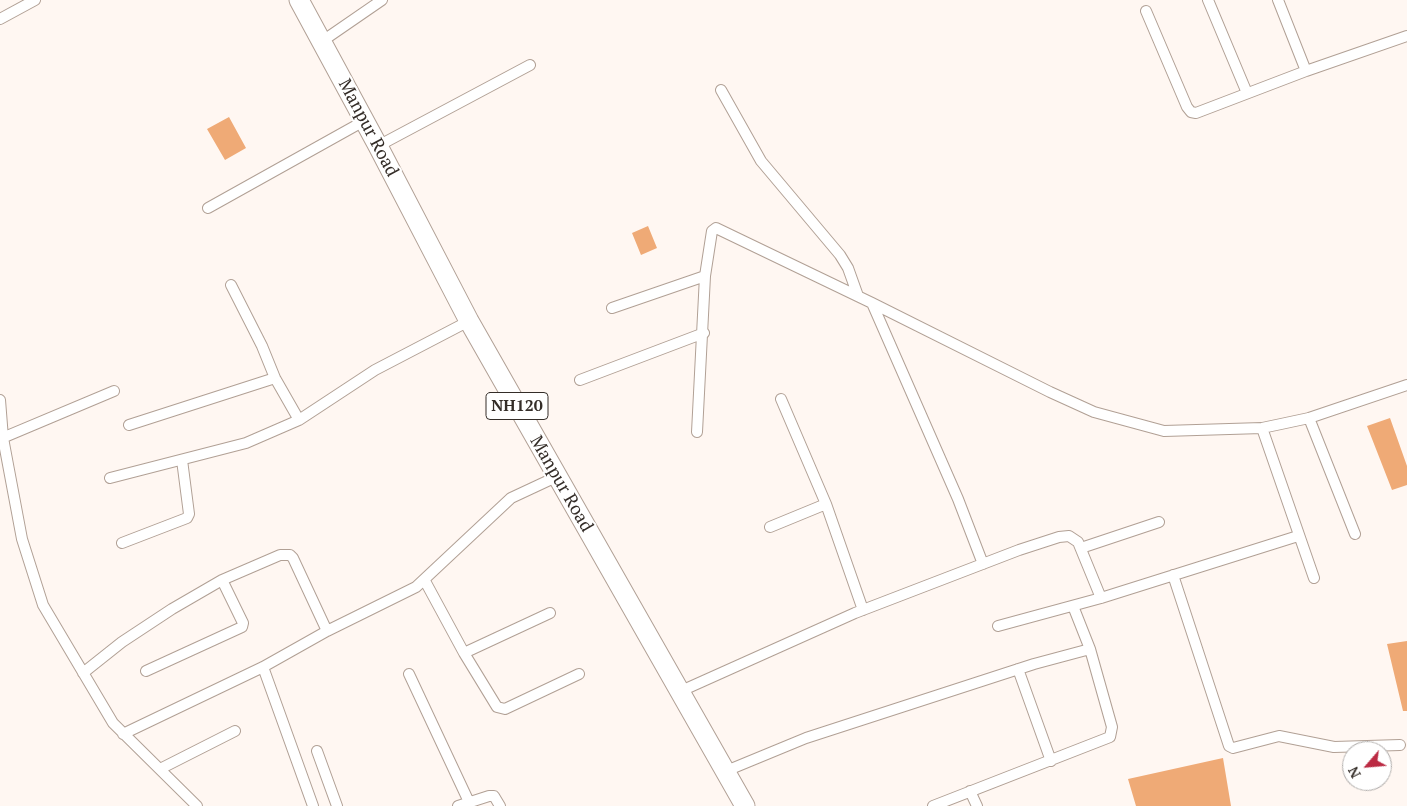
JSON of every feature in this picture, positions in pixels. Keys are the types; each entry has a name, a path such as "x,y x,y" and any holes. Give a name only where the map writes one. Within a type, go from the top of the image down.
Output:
{"highway":[{"name":"Manpur Road","path":"299,0 469,321 556,477 746,806"}],"street":[{"path":"0,19 35,0"},
{"path":"321,42 382,0"},
{"path":"1208,0 1248,94"},
{"path":"1278,0 1306,71"},
{"path":"1146,12 1191,112 1200,112 1306,71 1407,36"},
{"path":"378,146 530,65"},
{"path":"721,90 761,161 840,255 848,268 858,296"},
{"path":"208,208 364,121"},
{"path":"697,432 704,333 705,276 712,231 719,228 1050,392 1094,412 1164,431 1262,428 1309,418 1407,385"},
{"path":"612,308 705,276"},
{"path":"231,285 262,346 275,378 299,420"},
{"path":"872,303 958,499 983,564"},
{"path":"110,478 246,443 299,420 375,370 469,321"},
{"path":"580,380 625,361 704,333"},
{"path":"129,425 275,378"},
{"path":"2,438 114,391"},
{"path":"781,399 826,504 863,610"},
{"path":"0,400 2,438 22,539 43,605 82,673 123,734 197,806"},
{"path":"1309,418 1356,534"},
{"path":"1262,428 1314,578"},
{"path":"122,543 187,518 182,460"},
{"path":"123,734 264,667 327,631 424,581 511,498 556,477"},
{"path":"770,527 826,504"},
{"path":"1081,548 1159,522"},
{"path":"998,626 1101,598 1298,536"},
{"path":"680,691 863,610 1059,537 1074,538 1081,548 1101,598"},
{"path":"82,673 141,629 222,580 280,555 290,555 327,631"},
{"path":"1173,575 1229,746 1234,748 1279,736 1334,747 1400,745"},
{"path":"146,671 242,627 241,619 222,580"},
{"path":"424,581 492,703 501,709 579,674"},
{"path":"934,806 1106,740 1112,733 1090,649 1073,606"},
{"path":"464,653 550,613"},
{"path":"726,771 806,738 1018,669 1090,649"},
{"path":"264,667 313,806"},
{"path":"1018,669 1051,761"},
{"path":"409,674 469,802"},
{"path":"160,769 235,731"},
{"path":"316,752 337,806"},
{"path":"970,791 977,806"},
{"path":"458,806 489,796 494,796 500,806"}],"building":[{"path":"229,117 246,148 225,160 207,129"},
{"path":"648,226 657,248 641,255 632,233"},
{"path":"1390,418 1407,466 1407,485 1392,490 1367,426"},
{"path":"1407,641 1407,711 1403,711 1387,644"},
{"path":"1223,758 1231,806 1136,806 1128,779"}]}
